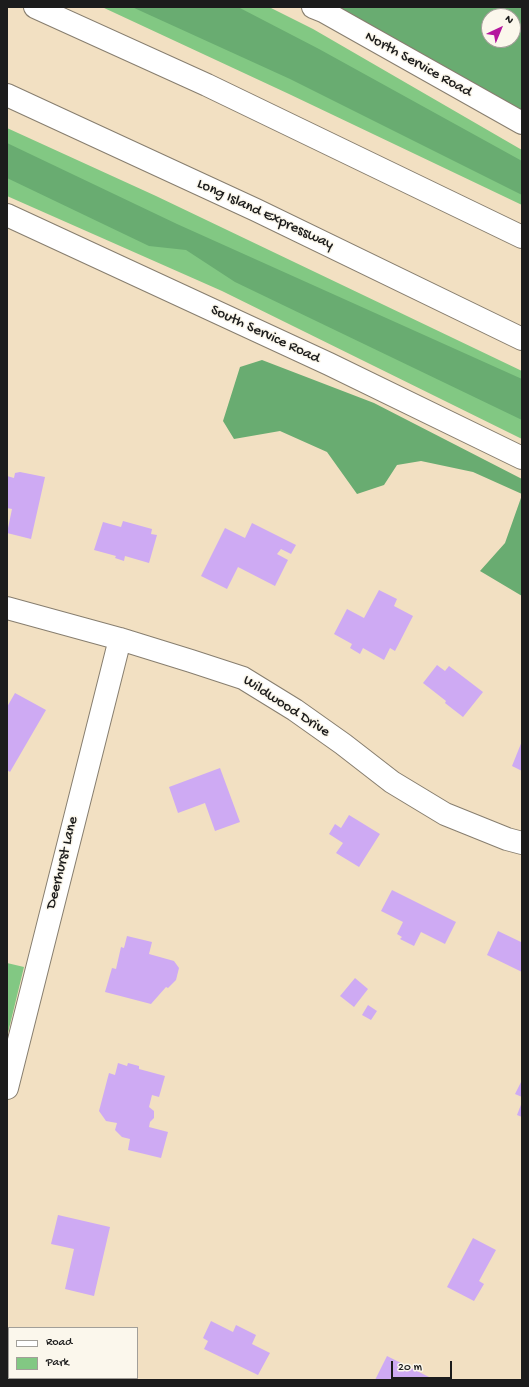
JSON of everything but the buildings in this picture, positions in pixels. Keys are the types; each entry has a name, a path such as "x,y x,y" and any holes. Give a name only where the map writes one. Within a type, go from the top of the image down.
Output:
{"main road":[{"path":"35,7 207,85 522,237"},
{"name":"North Service Road","path":"314,7 522,123"},
{"name":"Long Island Expressway","path":"7,95 256,210 522,339"},
{"name":"South Service Road","path":"7,215 328,364 522,458"},
{"name":"Wildwood Drive","path":"7,608 191,660 243,678 343,744 392,782 445,814 522,844"},
{"name":"Deerhurst Lane","path":"7,1088 120,639"}],"green space":[{"path":"102,7 269,7 313,29 522,150 522,205 289,94"},
{"path":"132,7 238,7 319,49 522,161 522,195 290,79"},
{"path":"333,7 522,7 522,117"},
{"path":"7,128 156,196 522,371 522,439 222,291 7,196"},
{"path":"7,143 177,224 522,379 522,420 235,282 186,250 149,246 7,178"},
{"path":"262,360 374,403 522,479 522,494 473,472 421,461 397,465 384,485 357,494 327,452 280,431 234,439 223,421 240,367"},
{"path":"522,495 522,596 480,571 505,543"},
{"path":"7,963 24,967 7,1037"}]}
